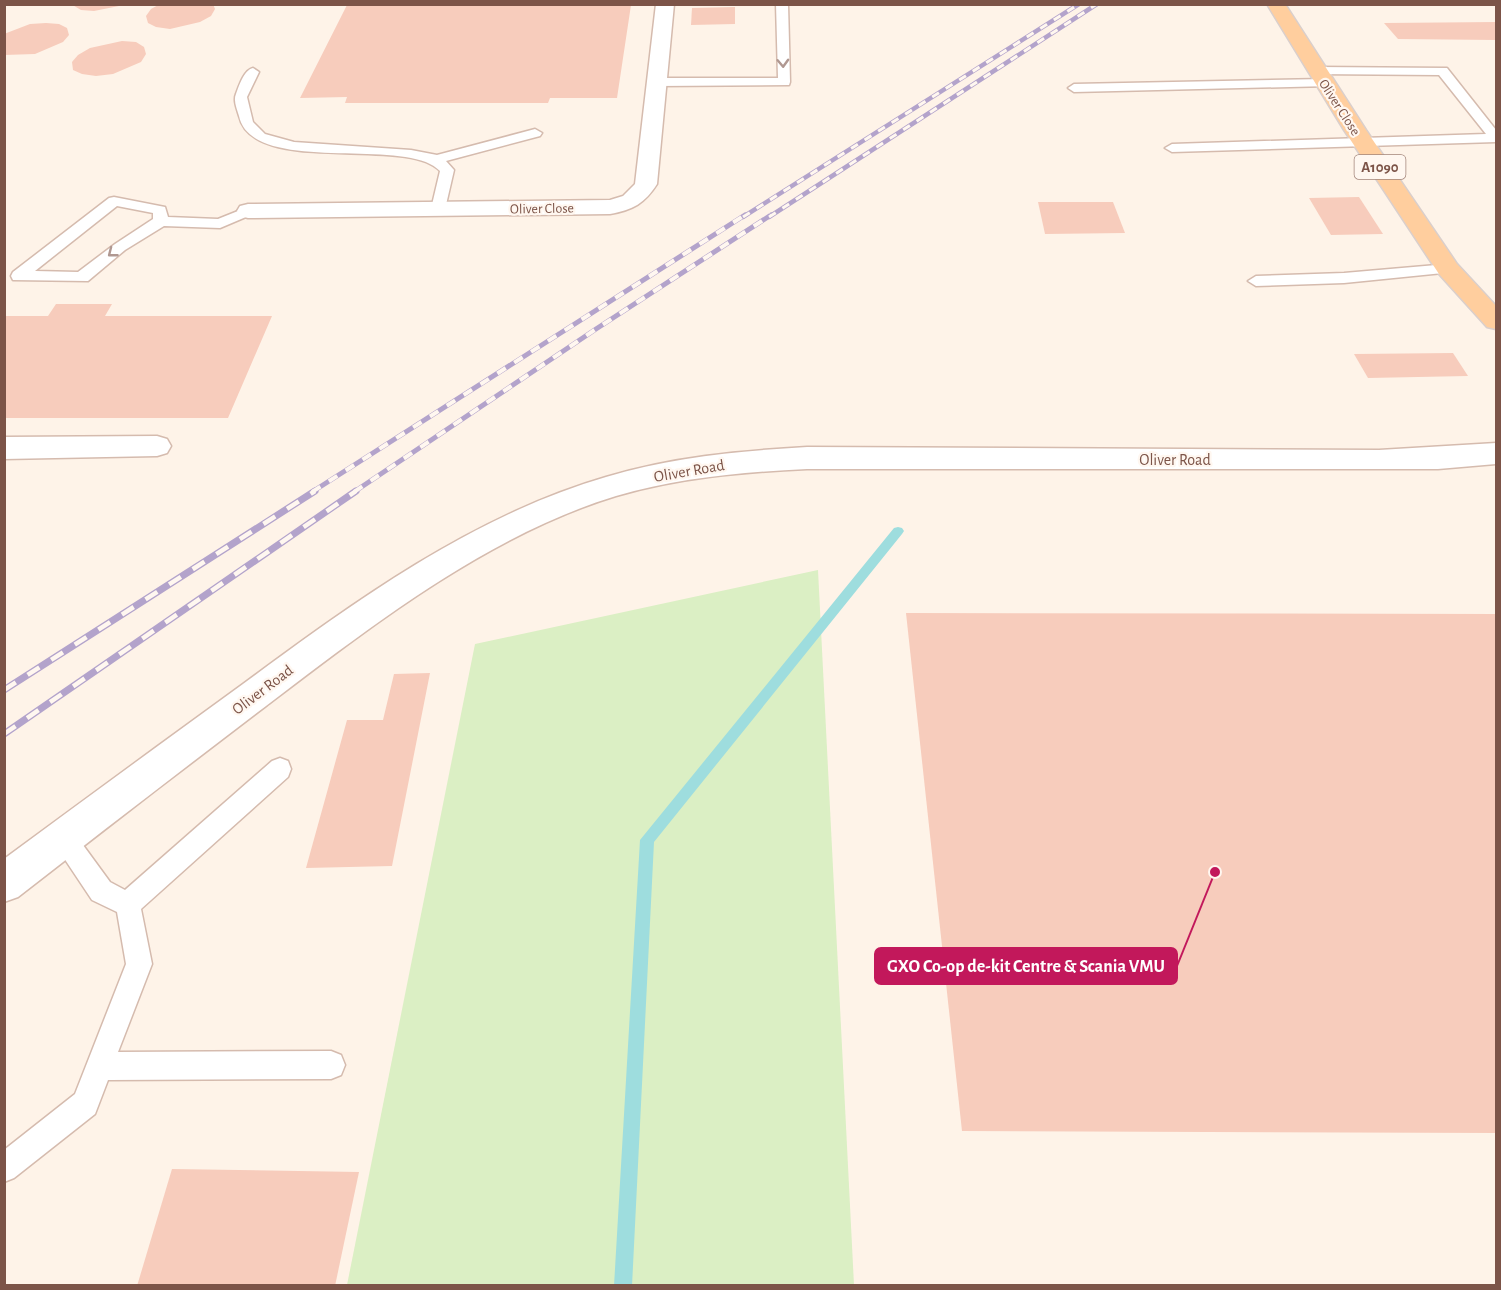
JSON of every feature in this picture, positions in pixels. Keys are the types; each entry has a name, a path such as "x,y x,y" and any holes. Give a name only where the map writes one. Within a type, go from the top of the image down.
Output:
{"main road":[{"name":"Oliver Close","path":"1276,4 1363,142 1448,268 1497,321"}],"street":[{"name":"Oliver Close","path":"248,211 610,207 626,204 638,198 645,184 665,4"},
{"path":"4,448 157,446"},
{"name":"Oliver Road","path":"4,883 290,668 443,562 503,531 608,488 658,474 725,463 875,457 1391,460 1497,454"}],"lane":[{"path":"657,82 784,82 782,4"},
{"path":"1074,88 1443,71 1496,138 1172,148"},
{"path":"252,72 241,97 246,123 260,137 293,146 338,151 411,154 437,159 535,133"},
{"path":"437,159 447,170 438,209"},
{"path":"161,221 160,210 114,201 19,276 82,277 120,247 161,221 220,224 248,211"},
{"path":"1256,281 1344,278 1448,268"},
{"path":"128,904 280,769"},
{"path":"64,838 101,891 128,904"},
{"path":"4,1168 85,1104 139,964 128,904"},
{"path":"100,1066 332,1065"}],"green space":[{"path":"818,570 854,1285 347,1285 475,644"}],"building":[{"path":"71,4 124,5 94,11 81,10"},
{"path":"160,4 213,4 215,9 211,16 200,22 170,29 148,23 146,16 151,9"},
{"path":"347,5 631,5 617,98 550,98 548,103 345,103 347,97 300,98"},
{"path":"735,7 735,24 691,25 692,8"},
{"path":"1496,22 1496,40 1398,39 1384,23"},
{"path":"30,24 59,24 67,28 69,35 63,42 35,54 4,55 4,34"},
{"path":"122,41 136,42 144,47 146,54 141,62 113,74 96,76 73,70 72,62 78,55 90,48"},
{"path":"1359,197 1383,234 1331,235 1309,198"},
{"path":"1038,202 1113,202 1125,233 1045,234"},
{"path":"56,304 112,304 105,316 272,316 228,418 4,418 4,316 48,316"},
{"path":"1453,353 1468,376 1368,378 1354,354"},
{"path":"906,613 1496,614 1496,1133 962,1131"},
{"path":"430,673 392,866 306,868 347,720 383,720 394,674"},
{"path":"172,1169 359,1172 335,1286 137,1286"}],"waterway":[{"path":"623,1286 647,840 898,531"}],"railway":[{"path":"743,217 1079,4"},
{"path":"769,217 1097,4"},
{"path":"312,492 745,215"},
{"path":"354,492 596,329 771,215"},
{"path":"4,690 315,491"},
{"path":"4,734 356,491"}],"place":[{"name":"GXO Co-op de-kit Centre & Scania VMU","path":"1215,872"}]}
